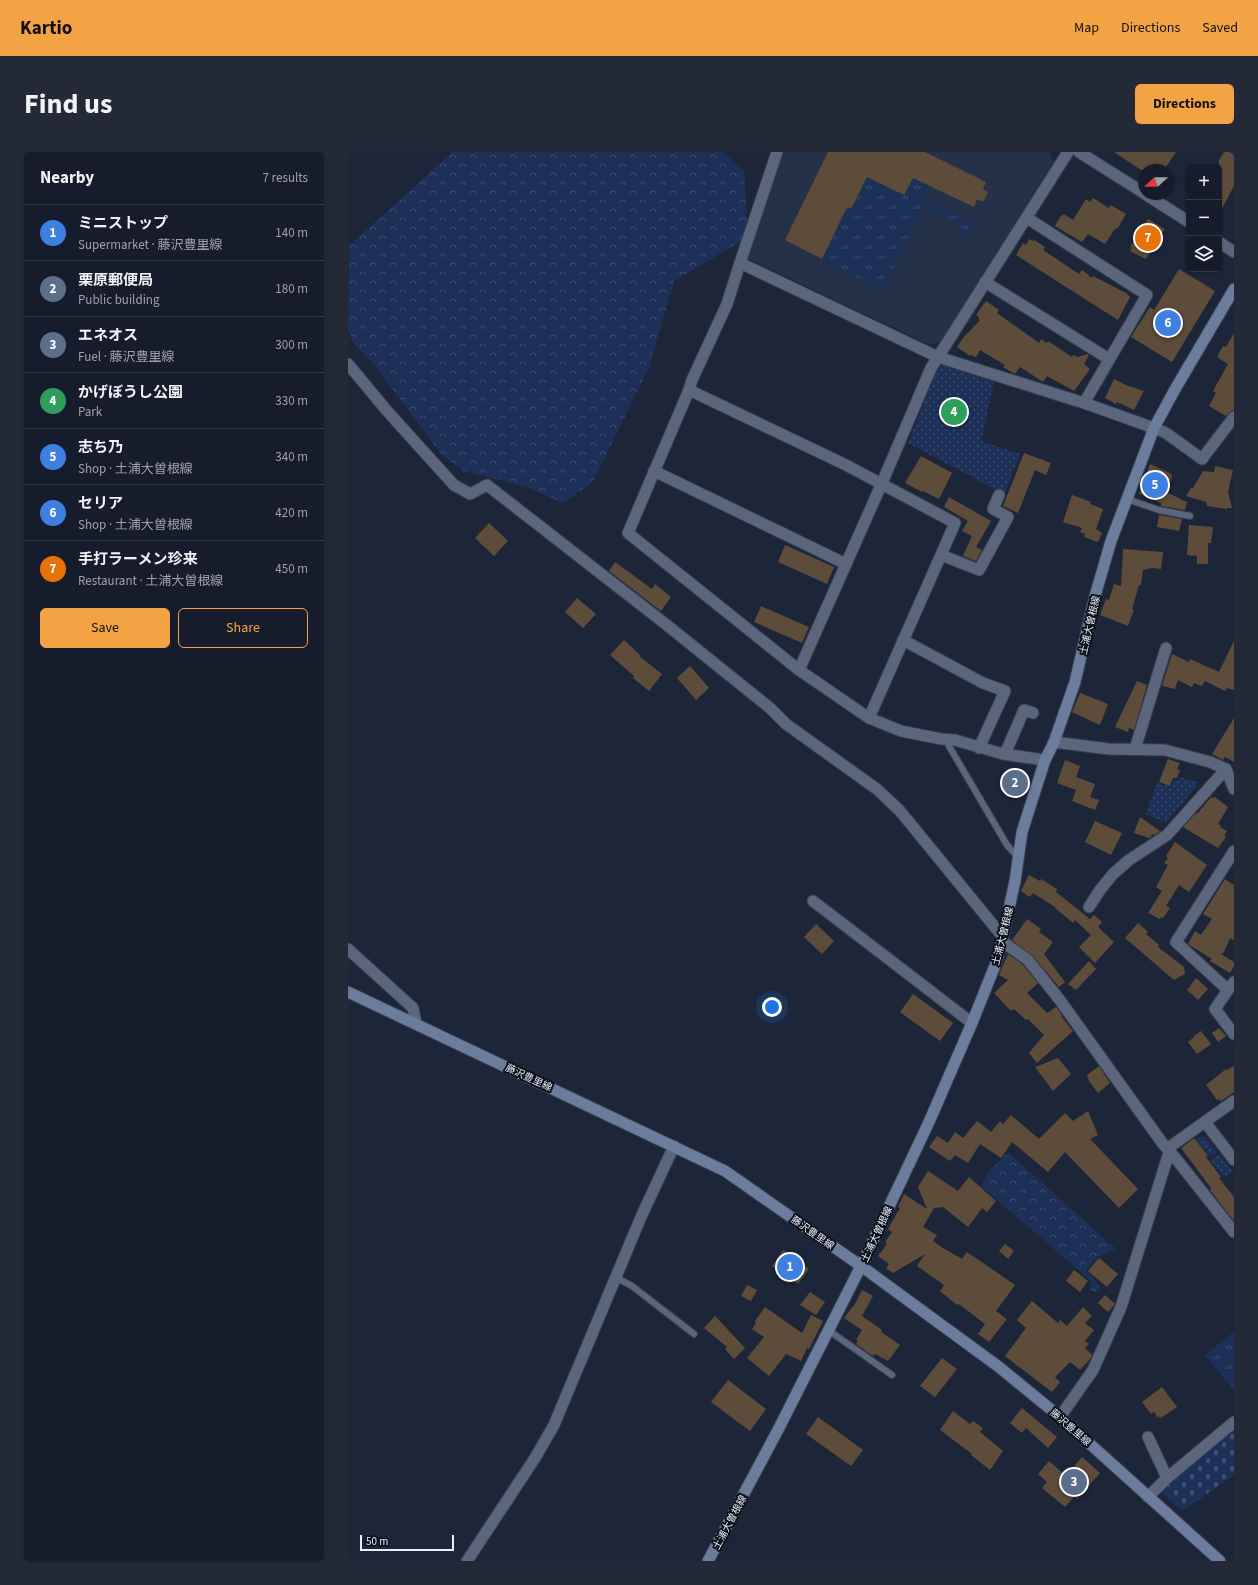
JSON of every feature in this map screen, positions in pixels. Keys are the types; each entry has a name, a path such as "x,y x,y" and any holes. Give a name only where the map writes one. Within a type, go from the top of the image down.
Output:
{"main road":[{"name":"土浦大曽根線","path":"708,1561 772,1442 861,1266 929,1122 972,1023 996,964 1015,881 1022,832 1045,760 1054,742 1075,682 1095,596 1111,541 1154,428 1234,289"},
{"name":"藤沢豊里線","path":"348,992 725,1171 861,1266 999,1367 1060,1417 1220,1561"}],"street":[{"path":"777,152 723,316 692,380 628,533 799,670 869,718 901,731 922,736 955,740 979,748 1005,754 1045,760"},
{"path":"799,670 931,368 1068,152"},
{"path":"1080,152 1138,190"},
{"path":"1154,200 1186,220"},
{"path":"1027,218 1147,295 1084,403"},
{"path":"1222,244 1234,252"},
{"path":"740,263 938,357 1084,403 1154,428 1166,433 1202,458 1234,417"},
{"path":"985,282 1109,359"},
{"path":"348,364 388,412 454,485 470,494 486,485 663,622 770,708 786,724 878,790 900,811 1002,939 1028,960 1059,999 1169,1151 1234,1232"},
{"path":"689,390 882,483 955,523 869,718"},
{"path":"654,471 846,564"},
{"path":"940,555 979,570 1008,517 994,509 999,495"},
{"path":"903,640 982,683 1005,691 979,748"},
{"path":"1135,749 1166,648"},
{"path":"1005,754 1024,710 1033,713"},
{"path":"1054,742 1109,749 1165,750 1210,762 1226,769 1234,789"},
{"path":"1089,907 1100,890 1114,874 1129,860 1167,834 1226,769"},
{"path":"1234,851 1176,942 1231,986 1215,1009 1234,1034"},
{"path":"813,901 972,1023"},
{"path":"348,949 414,1008 416,1024"},
{"path":"1060,1417 1093,1370 1121,1307 1169,1151 1172,1146 1234,1101"},
{"path":"1205,1122 1234,1160"},
{"path":"467,1561 535,1458 554,1425 616,1277 674,1146"},
{"path":"1148,1497 1167,1478 1234,1422"},
{"path":"1148,1437 1167,1478"}],"lane":[{"path":"1127,499 1159,510 1190,516"},
{"path":"949,740 949,746 1007,845 1018,857"},
{"path":"616,1277 632,1286 694,1334"},
{"path":"828,1330 892,1375"}],"shaded area":[{"path":"782,152 1050,152 1053,163 940,342 930,345 749,259 746,253 760,220"}],"green space":[{"path":"452,152 723,152 744,171 748,237 674,281 649,367 593,482 563,503 527,487 463,471 441,454 376,367 354,344 348,331 349,246"},
{"path":"874,164 882,184 904,195 913,178 929,185 922,200 974,224 966,237 960,233 963,226 923,207 883,290 822,261 847,207 851,209"},
{"path":"942,365 994,382 981,441 1020,454 1004,494 908,443 938,368"},
{"path":"1180,777 1197,782 1197,785 1166,823 1146,814 1157,783 1171,787 1175,780"},
{"path":"1204,1136 1217,1152 1210,1157 1196,1140 1199,1137"},
{"path":"1008,1152 1116,1249 1099,1256 1086,1270 1101,1288 1096,1292 1091,1290 1091,1281 981,1186 990,1170"},
{"path":"1219,1154 1233,1172 1224,1178 1210,1160"},
{"path":"1234,1332 1234,1390 1205,1355"},
{"path":"1234,1429 1234,1475 1182,1511 1161,1491 1179,1473"}],"building":[{"path":"828,152 925,152 986,182 983,189 988,192 983,202 977,199 974,207 913,178 904,195 867,177 851,209 847,207 822,259 785,240"},
{"path":"1114,152 1176,152 1168,164 1138,164 1138,168"},
{"path":"1224,152 1234,152 1234,186 1222,208 1222,164 1219,164 1219,160"},
{"path":"1093,198 1109,208 1111,205 1126,214 1118,228 1115,229 1105,244 1088,234 1082,242 1055,226 1060,217 1064,214 1073,220 1086,199 1090,202"},
{"path":"1148,219 1165,229 1146,259 1130,251 1132,248 1130,247"},
{"path":"1029,239 1034,240 1045,247 1043,250 1079,274 1082,270 1092,278 1093,276 1126,293 1130,297 1118,320 1016,255 1023,243 1026,245"},
{"path":"1179,269 1215,291 1172,362 1131,337 1150,307 1154,310"},
{"path":"986,301 999,310 997,313 1039,343 1041,339 1047,343 1048,341 1072,357 1073,355 1078,357 1087,354 1089,355 1084,364 1090,369 1074,391 1047,376 1043,382 1020,367 1015,374 1003,367 1005,365 980,350 976,357 970,356 957,347 963,338 980,320 976,315"},
{"path":"1234,333 1234,410 1226,416 1209,406 1216,393 1213,391 1228,364 1217,357 1223,346 1226,347"},
{"path":"1114,379 1144,391 1134,410 1117,402 1116,404 1105,398"},
{"path":"1024,453 1051,463 1046,475 1035,470 1018,513 1003,506"},
{"path":"921,456 952,473 939,499 905,483"},
{"path":"1150,464 1172,474 1166,492 1187,502 1185,510 1161,506 1161,503 1139,494"},
{"path":"1215,466 1233,470 1228,492 1232,508 1227,509 1207,506 1206,502 1186,496 1191,488 1193,488 1203,471 1214,472"},
{"path":"1072,495 1091,502 1090,504 1103,509 1096,529 1102,533 1098,542 1084,537 1085,534 1080,532 1082,528 1063,522"},
{"path":"949,497 991,521 976,547 982,550 976,561 963,556 972,536 962,531 968,521 944,507"},
{"path":"1159,515 1182,519 1179,531 1157,527"},
{"path":"489,523 508,541 494,556 475,538"},
{"path":"1189,525 1213,527 1211,543 1208,543 1208,564 1197,564 1197,556 1187,555"},
{"path":"785,545 834,567 827,584 778,562"},
{"path":"1123,549 1163,552 1161,569 1152,568 1143,570 1141,585 1139,585 1132,609 1134,610 1128,626 1100,615 1106,599 1109,600 1114,584 1121,586"},
{"path":"615,562 652,589 655,584 671,597 661,611 609,571"},
{"path":"577,598 596,614 583,628 565,612"},
{"path":"761,606 809,627 802,643 754,622"},
{"path":"624,640 640,655 639,656 662,674 649,691 633,678 634,676 610,655"},
{"path":"1234,641 1234,690 1227,688 1225,691 1205,681 1202,686 1194,683 1192,687 1178,680 1175,689 1162,686 1172,654 1189,662 1190,659 1219,672"},
{"path":"690,666 709,688 696,700 677,678"},
{"path":"1137,681 1147,685 1134,730 1129,728 1128,732 1115,727"},
{"path":"1080,693 1108,704 1100,725 1072,712"},
{"path":"1234,718 1234,762 1225,757 1223,760 1212,754"},
{"path":"1168,759 1180,763 1177,769 1180,770 1177,778 1173,778 1170,786 1159,782"},
{"path":"1065,760 1080,766 1076,777 1095,784 1090,797 1099,800 1095,810 1072,801 1076,790 1057,783"},
{"path":"1007,770 1028,775 1024,795 1002,791"},
{"path":"1211,797 1215,797 1228,807 1218,824 1227,831 1224,836 1226,837 1218,848 1183,827 1196,813 1197,814"},
{"path":"1140,817 1160,831 1155,835 1152,834 1149,838 1134,833"},
{"path":"1095,821 1122,833 1111,855 1085,842"},
{"path":"1175,842 1207,865 1189,892 1179,885 1166,906 1170,908 1163,918 1161,917 1160,919 1148,913 1162,891 1156,887 1168,865 1164,863 1168,858 1166,856"},
{"path":"1029,875 1040,881 1041,879 1057,889 1056,892 1090,919 1094,915 1102,922 1098,927 1114,942 1095,963 1079,947 1091,935 1075,920 1073,923 1055,907 1033,893 1030,897 1021,891"},
{"path":"1225,879 1234,885 1234,940 1230,938 1224,952 1221,954 1234,962 1234,966 1230,973 1210,961 1212,959 1188,944 1195,931 1201,935 1212,919 1203,914"},
{"path":"1027,919 1041,929 1039,932 1053,942 1044,954 1065,982 1059,987 1033,956 1012,940"},
{"path":"1138,923 1148,932 1146,934 1159,945 1158,947 1184,967 1185,974 1174,980 1125,938"},
{"path":"816,924 834,941 822,954 804,937"},
{"path":"1008,954 1023,965 1038,983 1027,993 1047,1013 1056,1007 1073,1031 1037,1063 1029,1053 1044,1035 1028,1019 1026,1020 1014,1009 1011,1011 994,993 1008,980 999,975"},
{"path":"1089,961 1096,969 1076,990 1068,984"},
{"path":"1196,978 1208,989 1198,1000 1187,990"},
{"path":"913,994 953,1023 940,1041 900,1012"},
{"path":"1219,1028 1226,1036 1218,1042 1212,1033"},
{"path":"1201,1031 1211,1044 1197,1054 1188,1042"},
{"path":"1058,1058 1071,1074 1053,1091 1035,1067"},
{"path":"1099,1066 1110,1083 1098,1093 1089,1081 1087,1075"},
{"path":"1234,1066 1234,1092 1221,1101 1219,1099 1217,1100 1206,1085 1226,1069 1227,1070"},
{"path":"1088,1111 1098,1135 1090,1139 1138,1189 1119,1208 1065,1152 1048,1172 1012,1142 1001,1158 980,1144 968,1163 955,1155 950,1161 929,1147 937,1136 948,1143 955,1132 963,1138 977,1121 991,1132 1000,1121 1003,1124 1011,1115 1039,1139 1065,1113 1073,1121"},
{"path":"1194,1138 1208,1156 1206,1157 1221,1177 1219,1178 1234,1197 1234,1221 1210,1190 1211,1188 1181,1148"},
{"path":"928,1171 958,1191 969,1177 996,1201 987,1212 982,1208 968,1227 943,1207 934,1208 923,1227 937,1235 933,1241 943,1248 962,1259 967,1252 1015,1285 996,1311 1007,1319 989,1342 978,1334 985,1324 959,1304 957,1305 940,1291 944,1285 917,1266 925,1254 893,1273 886,1268 889,1264 878,1256 887,1244 885,1242 892,1232 888,1229 900,1208 898,1207 904,1194 927,1209 918,1187"},
{"path":"1005,1244 1014,1251 1008,1259 999,1251"},
{"path":"783,1250 809,1269 798,1284 772,1266"},
{"path":"1099,1258 1118,1274 1107,1287 1088,1271"},
{"path":"1074,1270 1088,1281 1080,1292 1066,1281"},
{"path":"747,1285 757,1290 751,1301 741,1296"},
{"path":"862,1290 873,1296 862,1316 900,1345 888,1361 875,1354 873,1356 856,1344 858,1341 856,1340 862,1330 844,1318 855,1304"},
{"path":"810,1292 825,1302 816,1315 800,1305"},
{"path":"1105,1295 1115,1304 1108,1312 1098,1303"},
{"path":"1032,1301 1058,1323 1060,1320 1067,1326 1083,1307 1092,1316 1085,1323 1094,1330 1085,1341 1089,1344 1085,1348 1092,1355 1091,1358 1080,1370 1070,1362 1055,1377 1060,1382 1052,1392 1005,1356 1026,1328 1017,1320"},
{"path":"765,1307 802,1333 811,1315 823,1321 809,1349 807,1348 801,1361 786,1354 769,1376 747,1358 764,1337 752,1329 756,1323 755,1321"},
{"path":"715,1316 745,1348 734,1359 725,1349 727,1347 704,1328"},
{"path":"942,1358 957,1369 935,1397 920,1386"},
{"path":"728,1380 766,1409 750,1431 711,1402"},
{"path":"1162,1387 1177,1407 1161,1418 1160,1416 1158,1418 1154,1412 1151,1414 1142,1402"},
{"path":"1022,1408 1057,1437 1048,1448 1026,1428 1022,1433 1010,1423"},
{"path":"953,1411 970,1424 973,1421 983,1428 980,1432 1003,1451 990,1470 971,1455 972,1454 940,1430"},
{"path":"818,1417 863,1450 851,1466 806,1434"},
{"path":"1082,1457 1100,1473 1077,1499 1075,1496 1065,1507 1042,1488 1047,1482 1038,1474 1049,1461 1066,1476"}],"place":[{"name":"手打ラーメン珍来","path":"1148,238"},
{"name":"セリア","path":"1168,323"},
{"name":"かげぼうし公園","path":"954,412"},
{"name":"志ち乃","path":"1155,485"},
{"name":"栗原郵便局","path":"1015,783"},
{"name":"ミニストップ","path":"790,1267"},
{"name":"エネオス","path":"1074,1482"}]}
